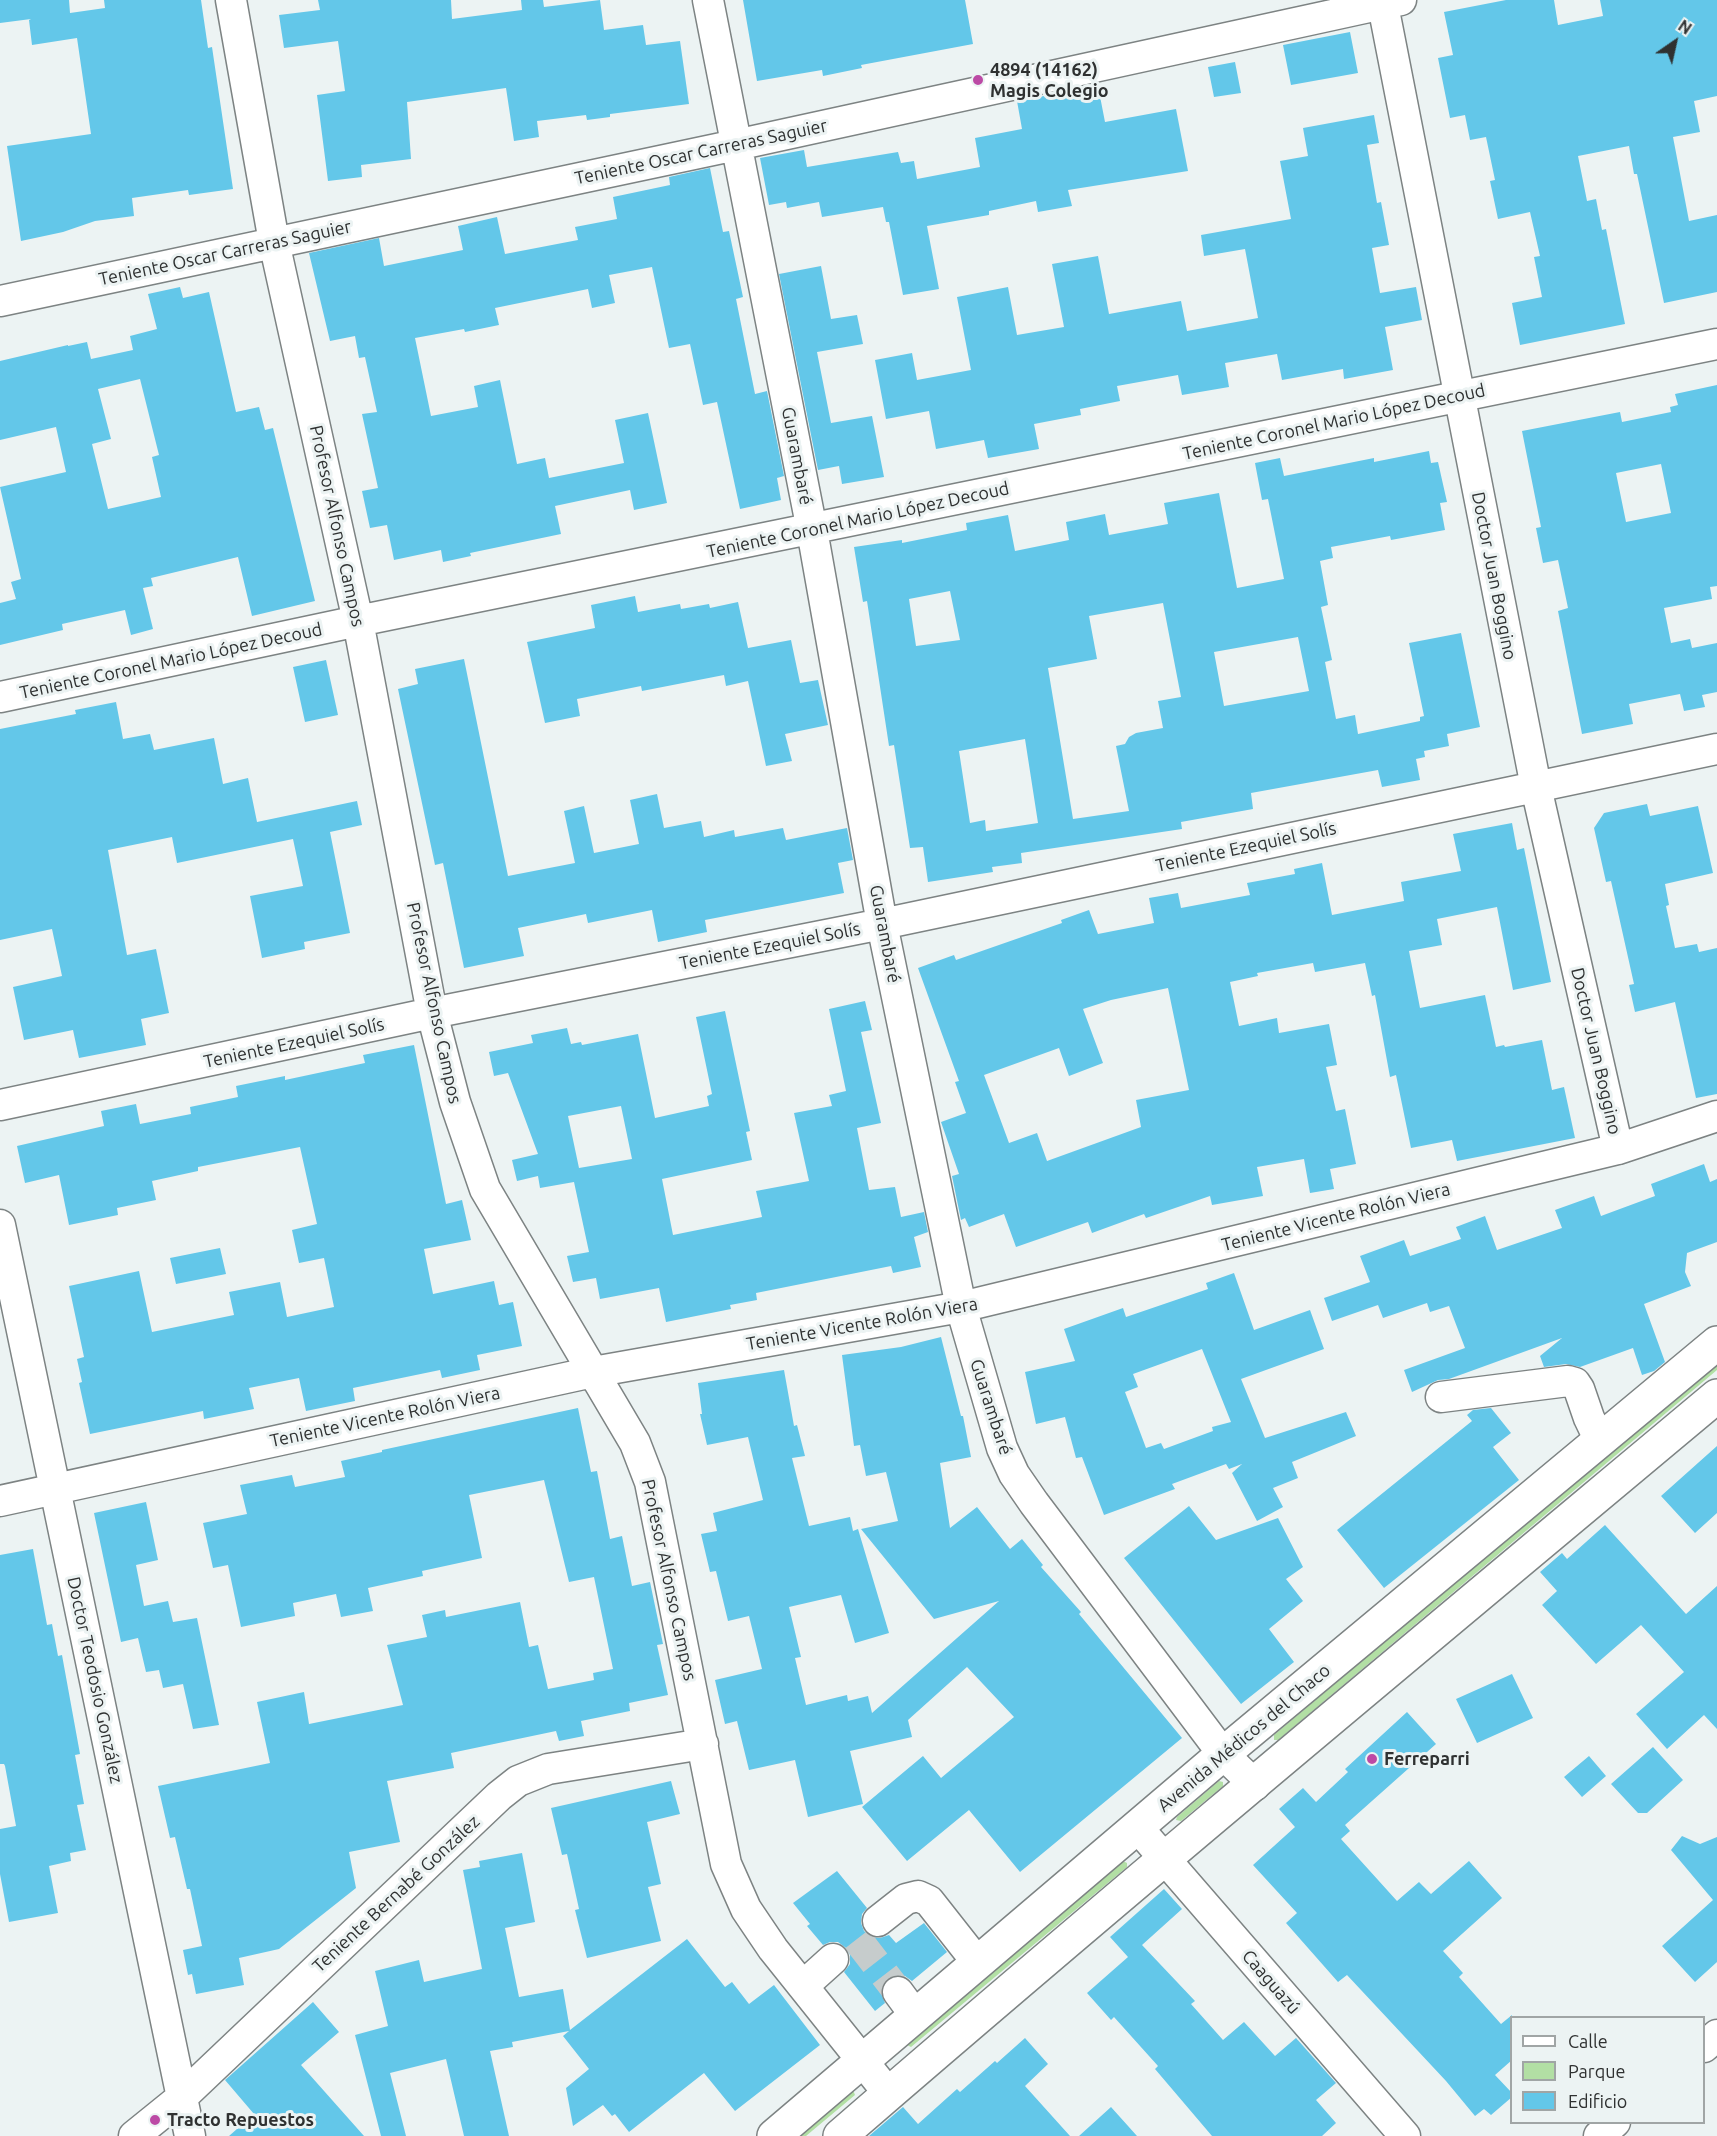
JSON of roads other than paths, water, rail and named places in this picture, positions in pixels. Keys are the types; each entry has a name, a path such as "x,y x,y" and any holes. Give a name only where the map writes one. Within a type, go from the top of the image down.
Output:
{"main road":[{"name":"Avenida Médicos del Chaco","path":"774,2136 863,2060 906,2004 977,1962 1717,1343"},
{"path":"840,2136 1164,1859 1717,1396"}],"street":[{"name":"Profesor Alfonso Campos","path":"231,0 274,242 358,621 432,1013 455,1102 485,1189 635,1443 650,1482 726,1864 746,1909 773,1949 889,2094"},
{"name":"Guarambaré","path":"708,0 812,530 882,924 961,1307 1002,1448 1014,1474 1223,1754 1255,1785"},
{"name":"Teniente Oscar Carreras Saguier","path":"0,301 736,145 1388,1"},
{"name":"Doctor Juan Boggino","path":"1388,1 1458,397 1536,787 1618,1149"},
{"name":"Teniente Coronel Mario López Decoud","path":"0,697 358,621 1717,344"},
{"name":"Teniente Ezequiel Solís","path":"0,1105 432,1013 882,924 1717,749"},
{"name":"Teniente Vicente Rolón Viera","path":"0,1502 592,1372 961,1307 1618,1149 1717,1116"},
{"name":"Doctor Teodosio González","path":"0,1225 190,2136"},
{"path":"1442,1397 1568,1381 1575,1383 1579,1389 1600,1441"},
{"name":"Teniente Bernabé González","path":"134,2136 181,2098 499,1796 518,1781 548,1769 703,1744"},
{"name":"Caaguazú","path":"1138,1828 1405,2136"},
{"path":"878,1921 906,1899 918,1896 929,1901 977,1962"},
{"path":"803,1986 834,1959"},
{"path":"1705,2046 1717,2035"},
{"path":"1599,2136 1613,2124"}],"tunnel":[{"path":"857,1939 898,1992"}],"place":[{"name":"4894 (14162) Magis Colegio","path":"978,80"},
{"name":"Ferreparri","path":"1372,1759"},
{"name":"Tracto Repuestos","path":"155,2120"}]}
